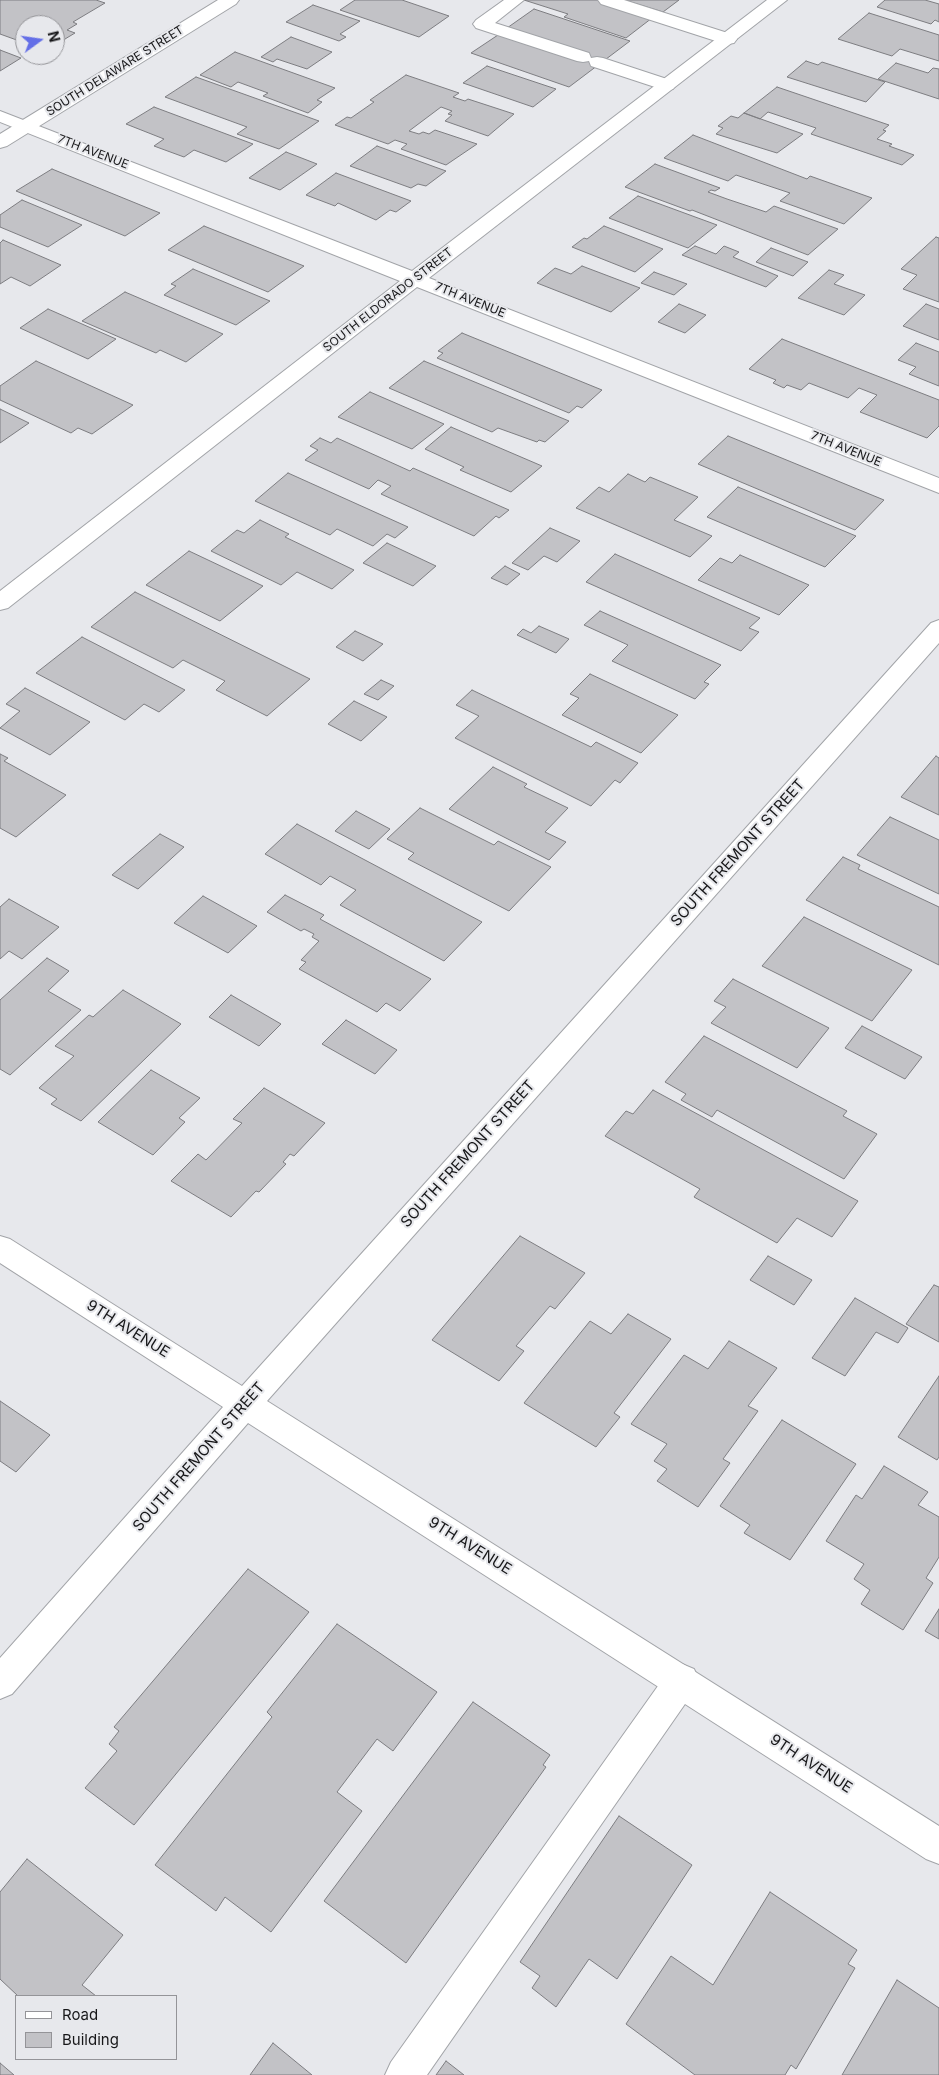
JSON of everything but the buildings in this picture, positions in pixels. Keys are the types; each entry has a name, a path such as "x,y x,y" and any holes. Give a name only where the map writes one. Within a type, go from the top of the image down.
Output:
{"street":[{"name":"SOUTH DELAWARE STREET","path":"0,142 230,0"},
{"path":"515,0 482,24 667,85"},
{"path":"607,0 728,39"},
{"name":"SOUTH ELDORADO STREET","path":"0,602 778,0"},
{"name":"7TH AVENUE","path":"0,116 939,486"},
{"name":"SOUTH FREMONT STREET","path":"0,1683 245,1404 939,628"},
{"name":"9TH AVENUE","path":"0,1248 682,1680 939,1846"},
{"path":"404,2075 682,1680"}]}
